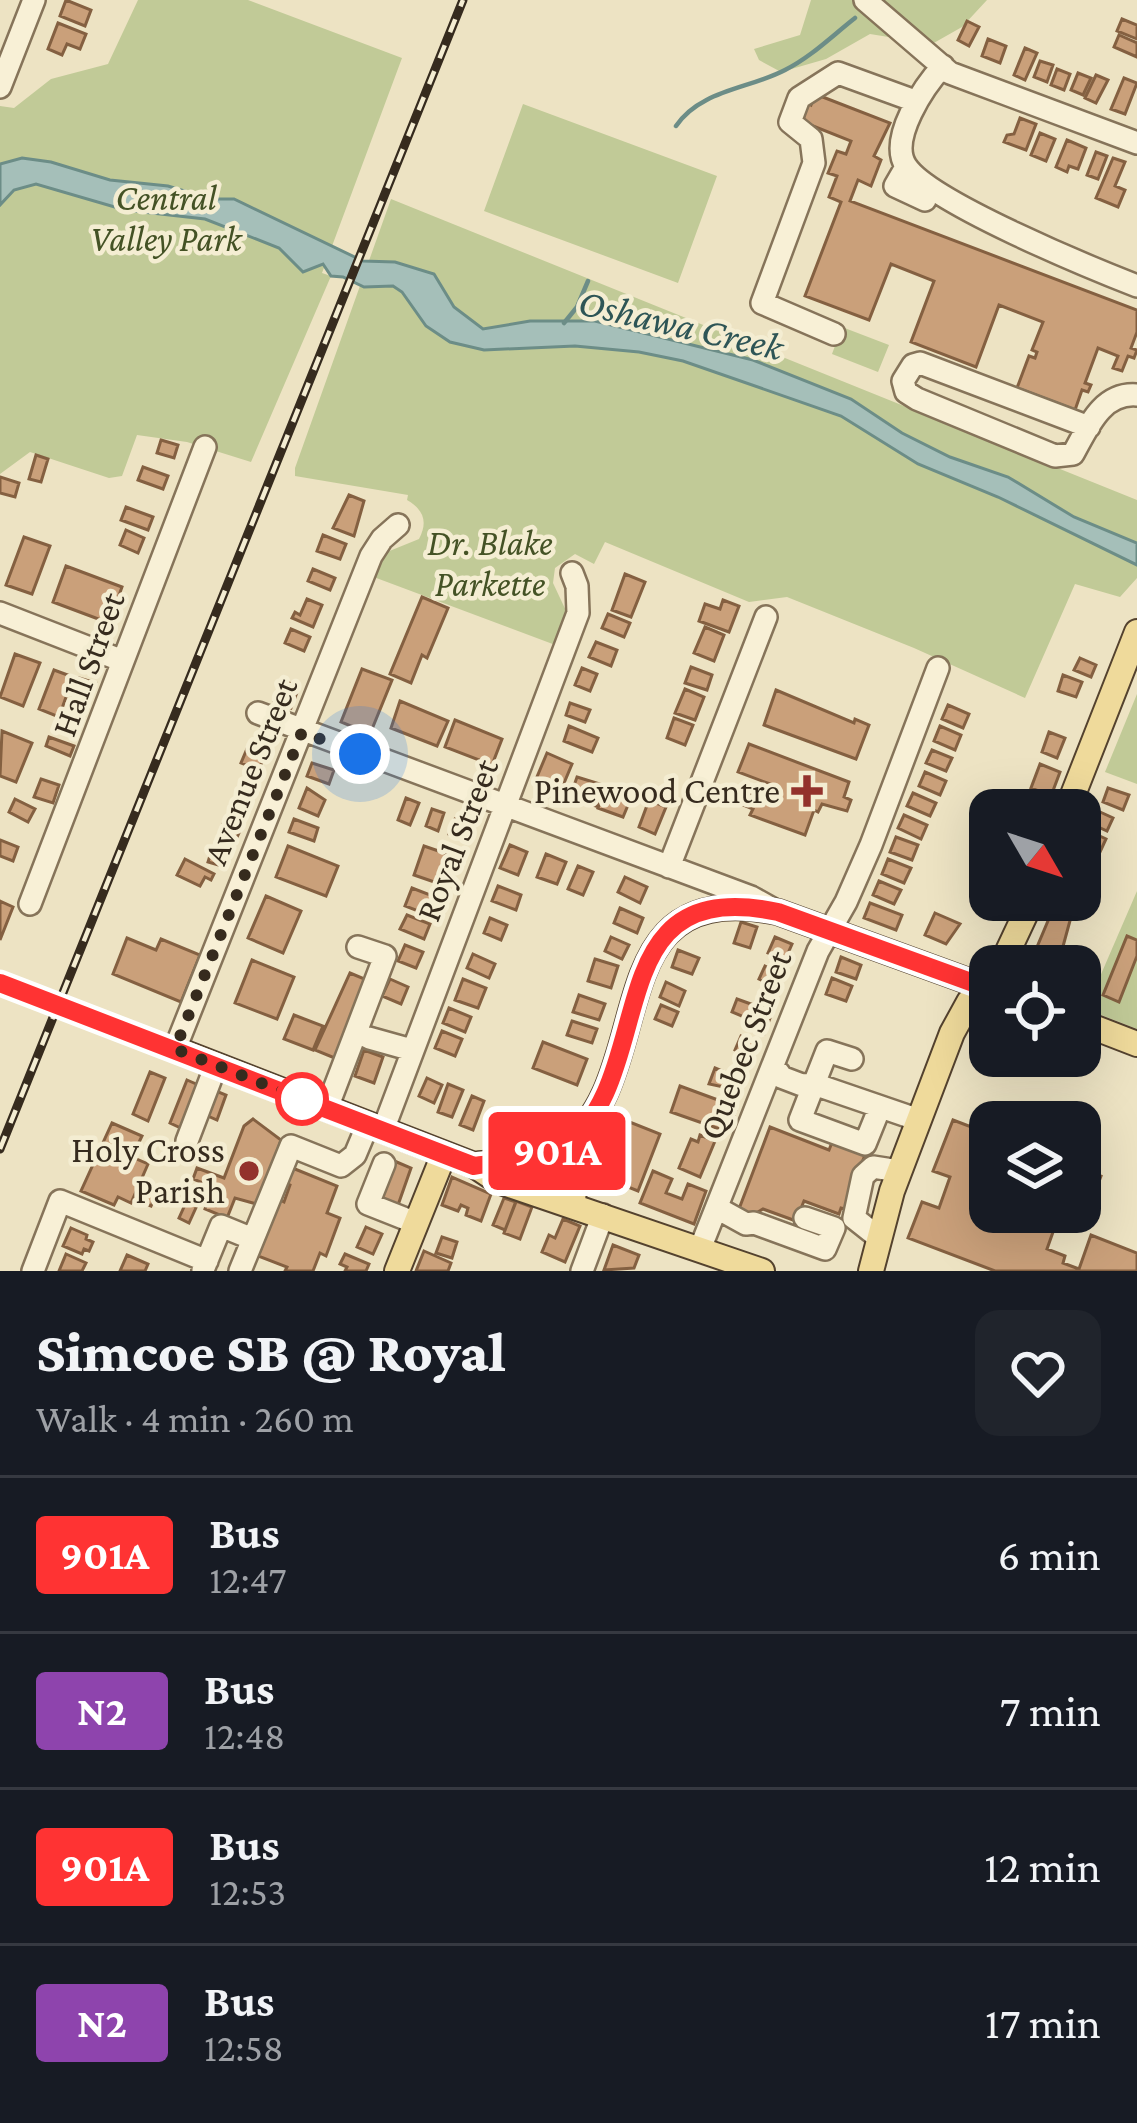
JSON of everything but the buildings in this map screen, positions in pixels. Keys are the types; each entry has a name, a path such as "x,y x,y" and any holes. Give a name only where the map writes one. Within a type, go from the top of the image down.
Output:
{"main road":[{"path":"1075,789 1137,632"},
{"path":"572,1205 574,1183 598,1105 643,977 655,950 690,914 726,904 778,912 969,979"},
{"path":"1101,1030 1137,1044"},
{"path":"872,1271 878,1237 919,1120 937,1081 969,1032"},
{"path":"175,1049 474,1166 498,1180 762,1271"},
{"path":"474,1166 524,1164 551,1155 583,1129 598,1105"},
{"path":"397,1271 443,1154"}],"street":[{"path":"6,86 34,0"},
{"path":"865,0 943,67 1137,143"},
{"path":"943,67 915,101 901,151 906,167 978,215 1137,286"},
{"path":"834,334 762,303 814,163 811,139 790,122 799,98 838,74 915,101"},
{"path":"906,167 896,186 925,200"},
{"path":"1089,427 920,363 913,365 903,381 906,392 917,399 1055,456 1073,454 1102,406 1120,394 1137,395"},
{"name":"Hall Street","path":"30,904 205,447"},
{"name":"Avenue Street","path":"175,1049 371,556 398,525"},
{"name":"Royal Street","path":"375,1127 412,1050 578,613 572,573"},
{"path":"0,613 124,661"},
{"path":"669,867 766,617"},
{"name":"Quebec Street","path":"700,1249 721,1210 827,931 846,902 871,844 938,668"},
{"path":"258,713 751,896 778,912"},
{"path":"327,1108 386,956 358,947"},
{"path":"369,1038 412,1050"},
{"path":"852,1059 826,1051 810,1083 800,1120 866,1144 880,1107"},
{"path":"187,1141 216,1065"},
{"path":"775,1072 783,1070 919,1120"},
{"path":"240,1271 291,1146 341,1166 375,1127"},
{"path":"384,1164 368,1204 416,1223"},
{"path":"33,1271 60,1201 205,1266 221,1226 253,1239"},
{"path":"721,1210 746,1224 826,1249 834,1228 806,1218"},
{"path":"582,1271 603,1215"}],"green space":[{"name":"Central Valley Park","path":"138,0 248,0 402,58 322,273 331,276 251,462 187,442 137,435 122,476 109,478 30,452 0,474 0,106 14,108 51,79 108,64"},
{"path":"811,0 987,0 962,27 932,44 870,34 826,59 781,72 759,60 754,49 800,35"},
{"path":"523,104 717,176 678,283 484,211"},
{"name":"Dr. Blake Parkette","path":"391,199 1137,500 1137,578 1120,597 1075,584 1025,698 787,597 749,602 605,542 594,564 575,554 555,568 553,583 568,615 558,646 371,576 387,552 419,539 424,522 421,512 407,500 408,495 295,476 295,468"},
{"path":"842,327 889,345 878,372 832,354"},
{"path":"1137,694 1137,784 1105,772"},
{"path":"1137,891 1137,1029 1101,1015 1101,974"}],"water":[{"path":"22,158 110,180 234,199 363,261 395,262 434,274 454,307 483,329 530,321 595,321 753,360 851,399 902,433 950,457 1008,477 1074,517 1137,543 1137,565 918,464 841,416 683,361 575,346 484,350 450,342 426,326 393,286 364,287 331,276 323,264 303,272 279,248 205,219 125,210 36,184 14,190 0,205 0,164"}],"waterway":[{"path":"676,126 712,97 795,65 855,18"},
{"name":"Oshawa Creek","path":"564,323 588,281"}],"railway":[{"path":"0,1149 463,0"}],"bus line":[{"name":"901A","path":"0,983 474,1166 536,1161 564,1147 583,1129 606,1088 655,950 690,914 726,904 778,912 969,982"}],"place":[{"name":"Pinewood Centre","path":"807,791"},
{"name":"Holy Cross Parish","path":"249,1171"}],"route":[{"path":"302,1099 175,1049 302,732 360,754"}]}
